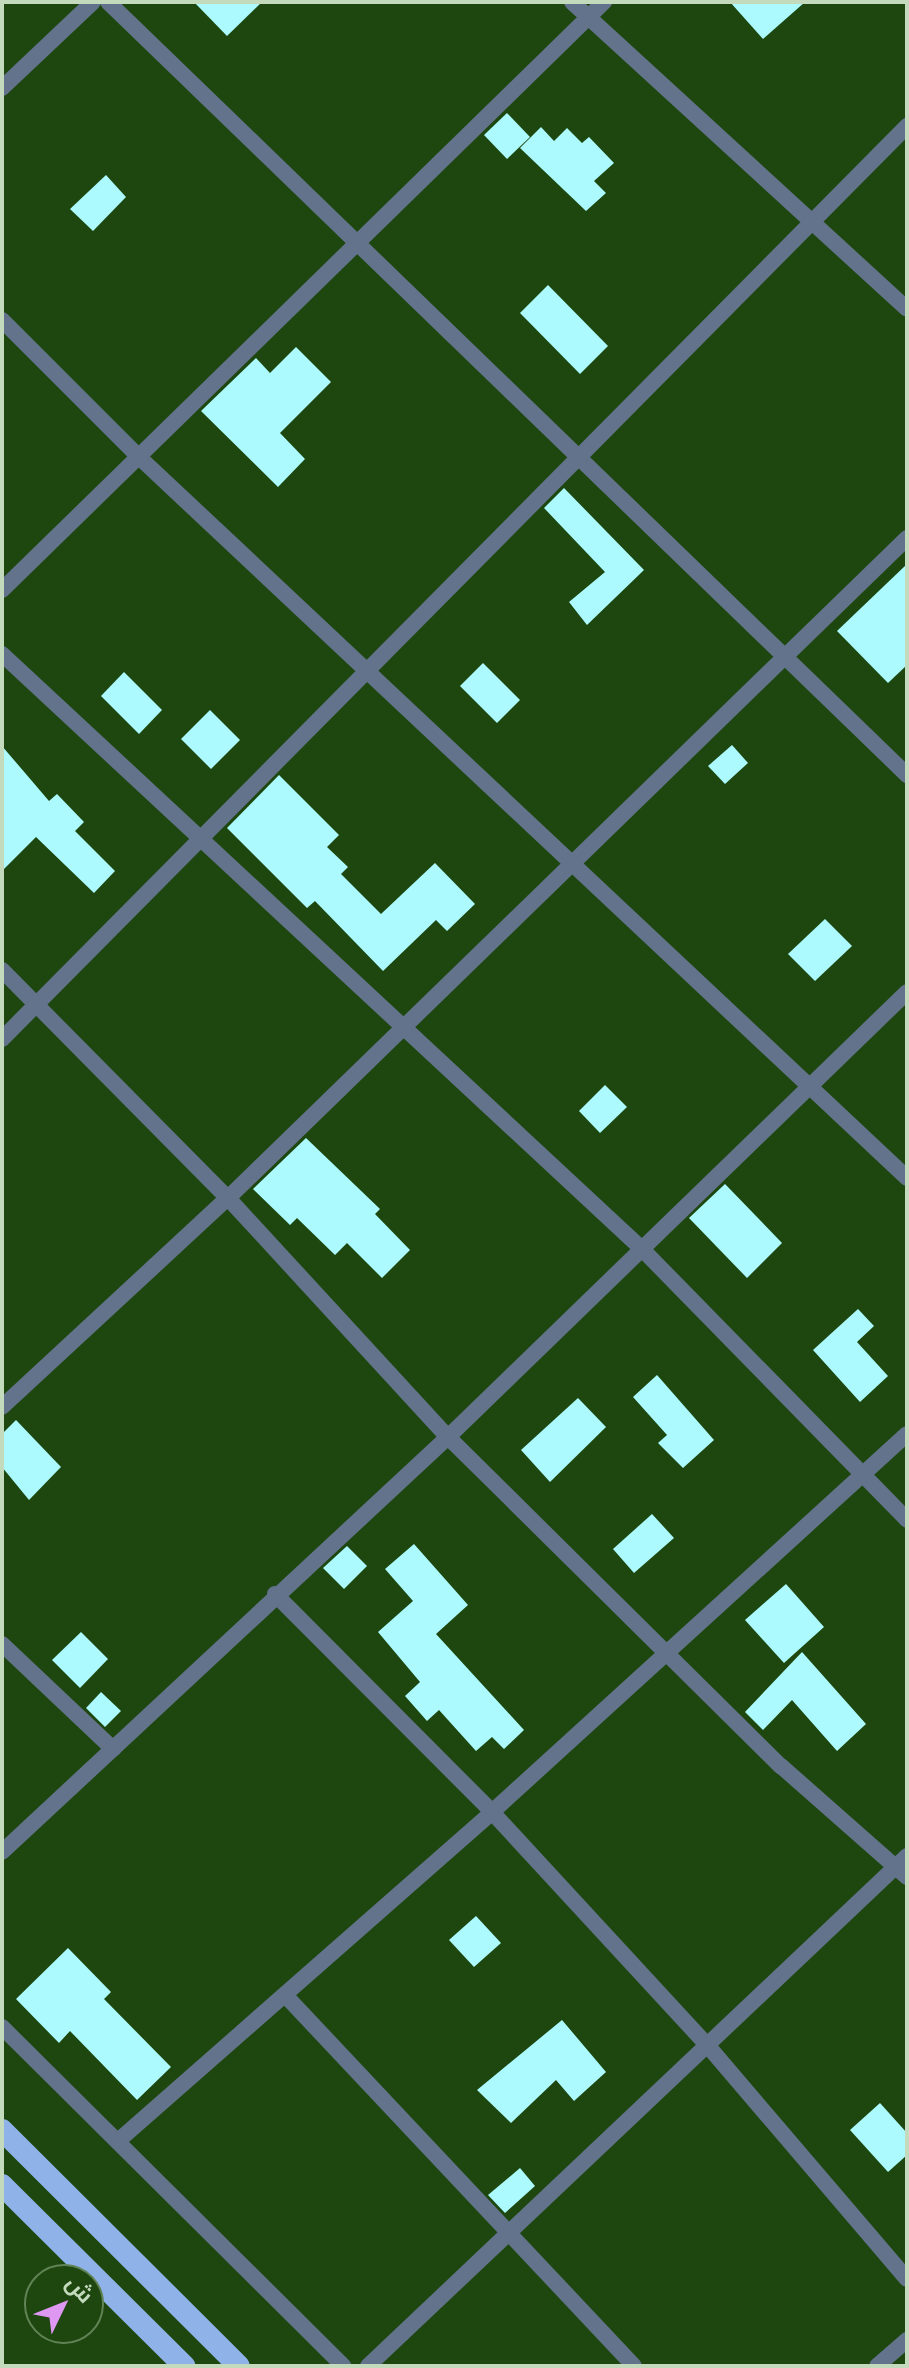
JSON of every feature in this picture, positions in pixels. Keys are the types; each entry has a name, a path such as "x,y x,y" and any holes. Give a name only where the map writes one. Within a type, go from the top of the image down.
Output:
{"highway":[{"path":"2,2130 239,2366"},
{"path":"2,2185 184,2366"}],"street":[{"path":"2,88 93,2"},
{"path":"108,2 907,775"},
{"path":"572,2 907,309"},
{"path":"2,590 604,2"},
{"path":"2,1039 907,126"},
{"path":"2,320 139,457 907,1178"},
{"path":"2,1407 228,1198 784,653 907,538"},
{"path":"2,654 642,1249 907,1520"},
{"path":"2,970 228,1198 448,1437 781,1766 903,1866 368,2366"},
{"path":"2,1852 275,1594 448,1437 907,992"},
{"path":"118,2141 492,1812 907,1434"},
{"path":"275,1594 492,1812 708,2046 907,2279"},
{"path":"2,1644 113,1749"},
{"path":"285,1995 634,2366"},
{"path":"2,2027 343,2366"},
{"path":"877,2366 907,2340"}],"building":[{"path":"194,2 262,2 227,36"},
{"path":"730,2 805,2 763,39"},
{"path":"507,113 530,137 507,159 484,135"},
{"path":"541,127 554,141 567,128 582,143 589,137 614,163 594,181 606,193 586,211 520,148"},
{"path":"106,175 126,197 93,231 70,209"},
{"path":"548,285 608,346 580,374 520,313"},
{"path":"296,347 331,382 280,433 305,459 278,487 201,411 256,358 270,373"},
{"path":"564,488 644,570 587,625 569,602 605,572 544,508"},
{"path":"907,564 907,665 888,683 837,631"},
{"path":"483,663 520,700 497,723 460,686"},
{"path":"124,672 162,710 139,734 101,696"},
{"path":"210,710 240,740 211,769 181,739"},
{"path":"732,745 748,763 725,784 708,766"},
{"path":"2,746 49,801 57,794 84,822 75,831 115,871 94,893 36,837 2,871"},
{"path":"279,775 339,835 327,847 348,867 341,874 381,914 435,863 475,904 447,931 436,920 383,971 315,901 307,908 227,828"},
{"path":"825,919 852,946 815,981 788,954"},
{"path":"605,1085 627,1107 600,1133 579,1111"},
{"path":"306,1138 380,1209 375,1214 410,1250 382,1278 347,1243 335,1255 297,1218 290,1225 253,1189"},
{"path":"725,1184 782,1243 747,1278 689,1218"},
{"path":"858,1309 874,1326 857,1342 888,1376 860,1402 813,1350"},
{"path":"657,1375 714,1440 683,1468 658,1443 667,1435 633,1397"},
{"path":"578,1398 606,1427 550,1482 521,1450"},
{"path":"16,1420 61,1467 29,1500 2,1467 2,1434"},
{"path":"652,1514 674,1538 634,1573 613,1549"},
{"path":"414,1544 468,1605 436,1634 524,1730 504,1749 492,1737 476,1751 439,1710 427,1721 405,1696 420,1682 378,1632 413,1601 385,1569"},
{"path":"347,1546 367,1566 344,1589 323,1568"},
{"path":"786,1584 824,1627 784,1663 745,1620"},
{"path":"81,1632 108,1659 80,1688 52,1660"},
{"path":"802,1652 866,1724 837,1751 792,1700 763,1730 745,1712"},
{"path":"101,1692 121,1711 105,1727 86,1708"},
{"path":"476,1916 501,1943 474,1967 449,1940"},
{"path":"68,1948 111,1992 104,1999 171,2067 137,2100 70,2031 59,2043 16,1999"},
{"path":"562,2020 606,2072 574,2101 556,2080 511,2123 477,2090"},
{"path":"880,2103 907,2133 907,2155 888,2172 850,2130"},
{"path":"520,2168 535,2186 505,2213 488,2195"}]}
